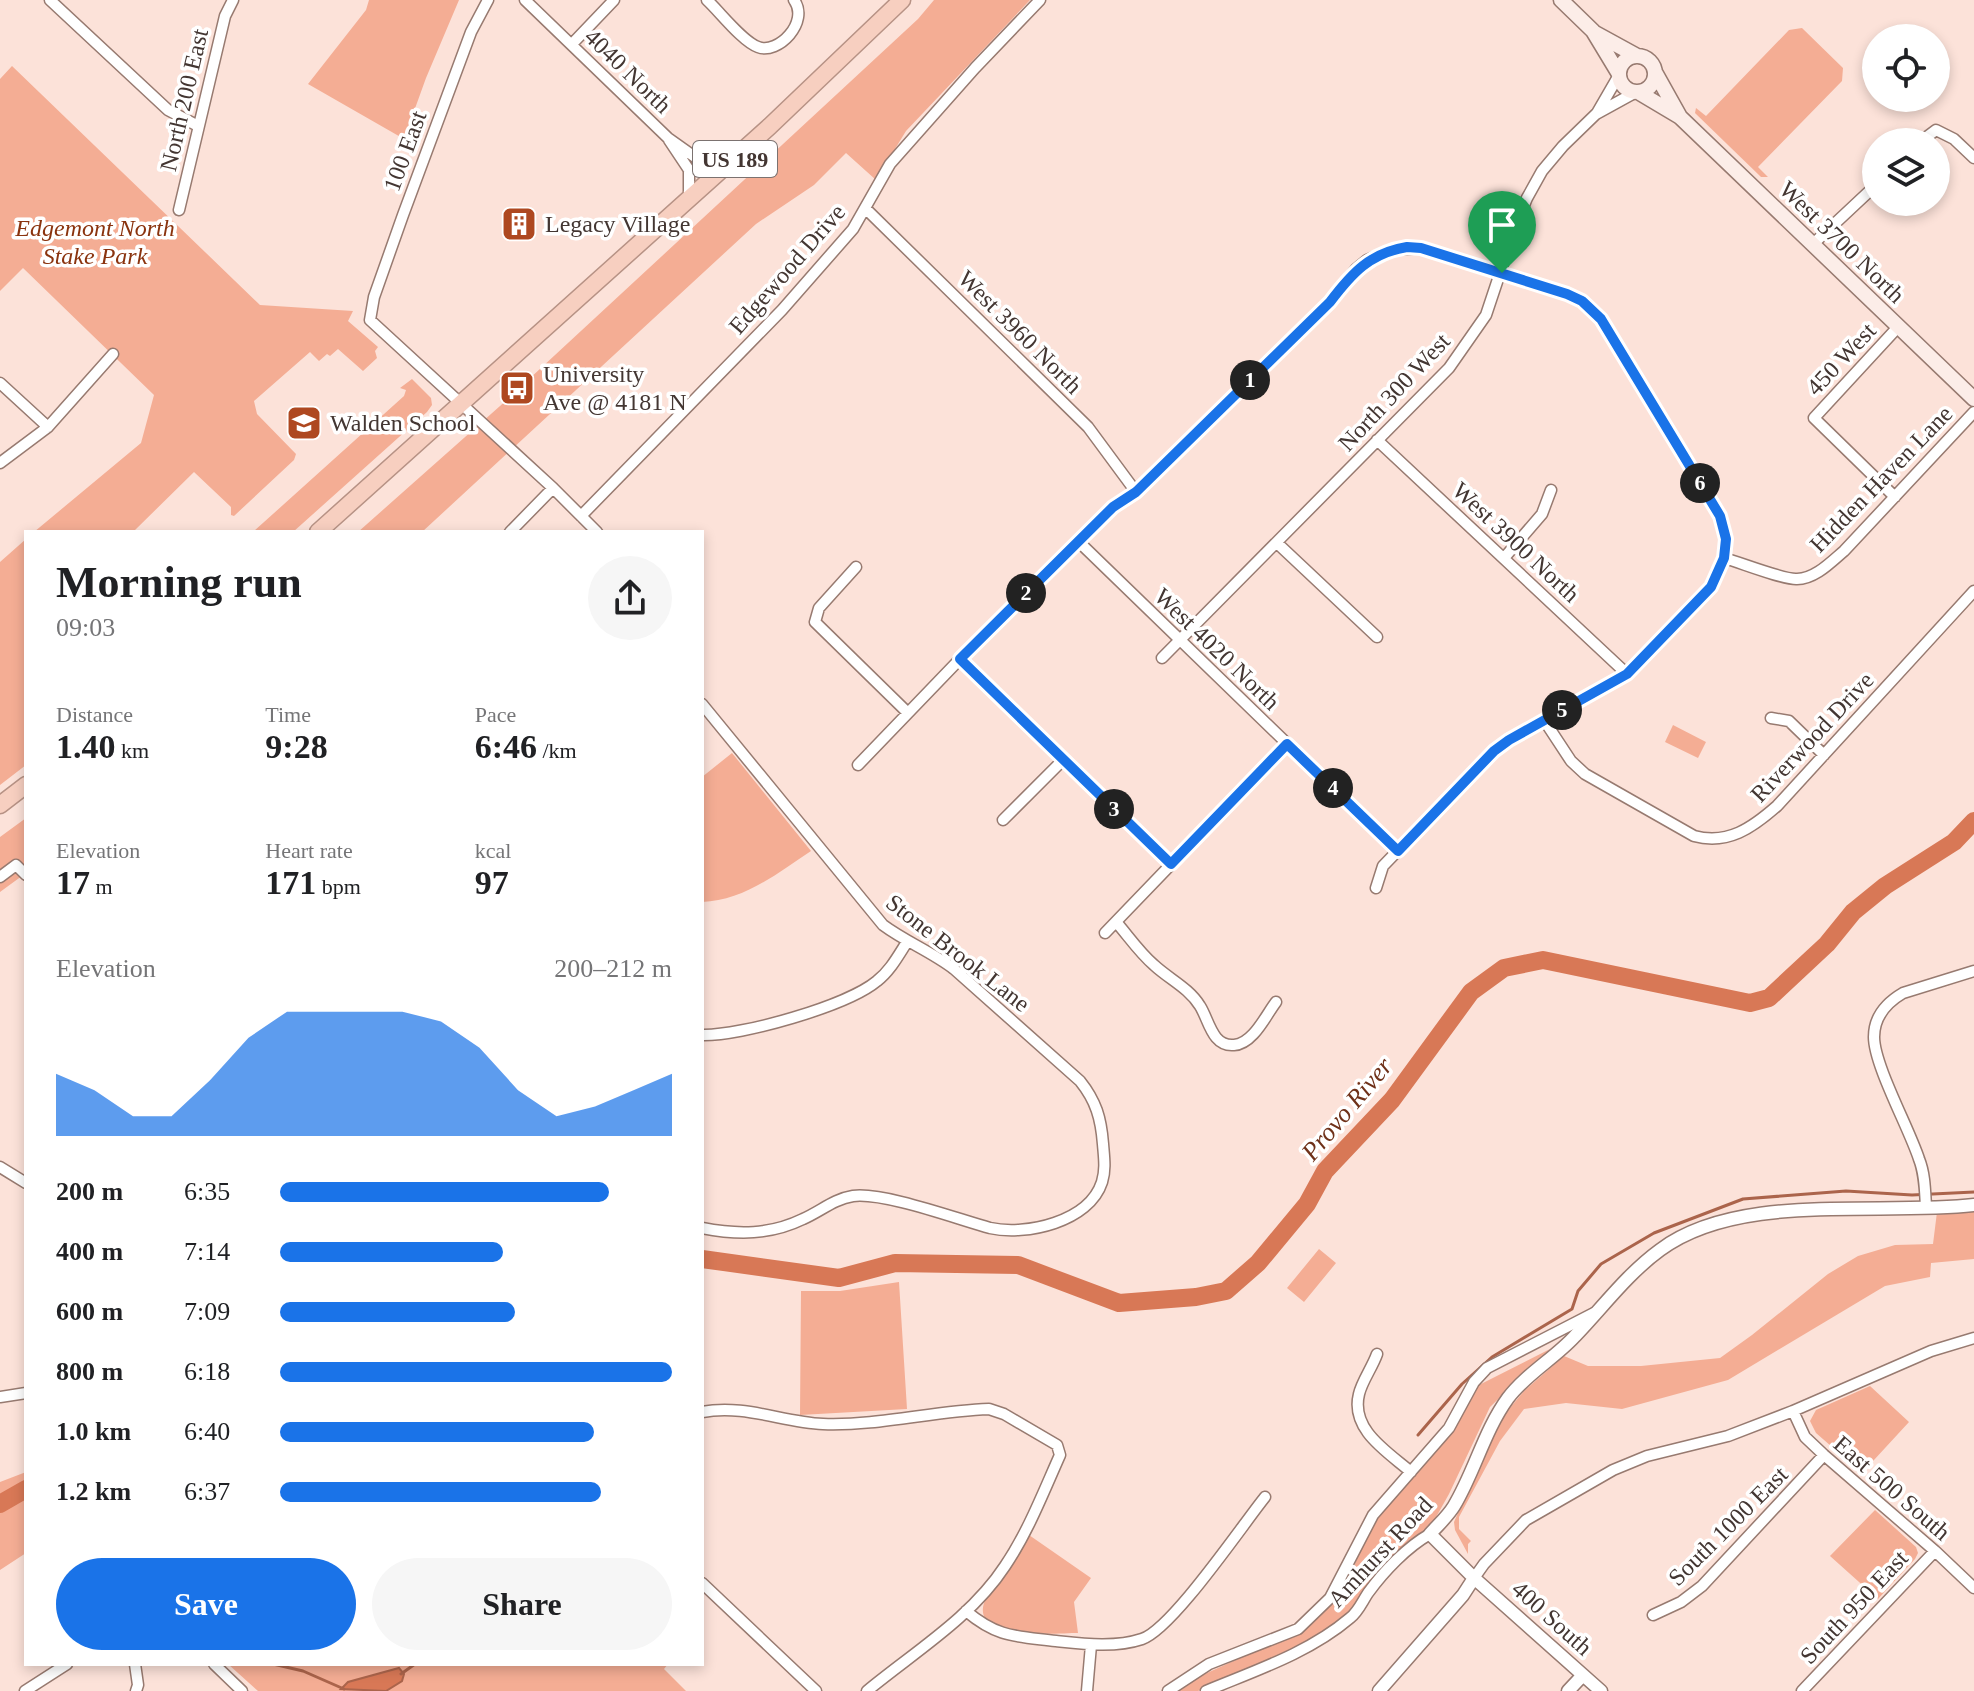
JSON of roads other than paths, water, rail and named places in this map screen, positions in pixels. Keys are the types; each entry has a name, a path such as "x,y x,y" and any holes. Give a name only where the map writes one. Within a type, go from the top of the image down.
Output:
{"highway":[{"name":"US 189","path":"320,530 729,164 902,0"},
{"path":"0,805 24,787"}],"main road":[{"path":"1569,2 1593,31 1625,87 1637,92 1650,87 1656,74 1650,61 1593,31"},
{"path":"1619,75 1624,61 1637,56"},
{"name":"West 3700 North","path":"1656,74 1680,117"},
{"name":"West 3700 North","path":"1637,92 1680,117 1974,399"}],"street":[{"path":"50,0 168,110 198,126"},
{"name":"North 200 East","path":"179,210 225,16 233,0"},
{"name":"100 East","path":"462,403 370,320 374,297 409,200 471,32 488,0"},
{"name":"4040 North","path":"525,0 668,138 699,160 729,164"},
{"path":"572,44 614,0"},
{"path":"707,0 758,47 774,47 788,35 801,16 794,0"},
{"name":"Edgewood Drive","path":"581,516 782,310 853,229 890,164 1040,0"},
{"name":"North 300 West","path":"1162,658 1449,368 1464,349 1486,315 1527,198 1542,171 1596,114 1619,75"},
{"name":"North 300 West","path":"1596,114 1637,92"},
{"path":"1950,137 1974,158"},
{"name":"4040 North","path":"668,138 689,170 689,200"},
{"path":"1813,244 1862,198"},
{"name":"West 3960 North","path":"866,209 1088,427 1136,492"},
{"path":"858,765 1113,507 1136,492 1330,302 1367,260 1391,250 1421,248 1567,294 1582,301 1601,319 1720,516 1726,539 1724,558 1711,587 1627,674 1494,751 1380,871 1376,888"},
{"name":"450 West","path":"1895,497 1814,418 1898,327"},
{"path":"0,463 48,427 113,354"},
{"path":"0,383 48,427"},
{"path":"462,403 595,530"},
{"name":"Hidden Haven Lane","path":"1724,558 1795,580 1824,569 1974,412"},
{"name":"West 3900 North","path":"1377,440 1627,674"},
{"path":"512,530 553,488"},
{"path":"1504,558 1542,514 1551,490"},
{"name":"West 4020 North","path":"1079,542 1398,851"},
{"path":"1277,543 1377,637"},
{"path":"856,567 819,608 815,622 908,713"},
{"name":"Riverwood Drive","path":"1544,720 1579,770 1673,826 1703,838 1726,838 1758,822 1824,755 1974,591"},
{"path":"960,659 1171,864"},
{"name":"Stone Brook Lane","path":"704,706 883,925 954,969 1080,1081 1092,1096 1100,1117 1105,1166 1102,1184 1081,1210 1029,1231 1006,1232 872,1196 837,1200 804,1219 763,1233 732,1234 704,1228"},
{"path":"1771,718 1789,721 1824,755"},
{"path":"1105,933 1287,744"},
{"path":"1003,820 1063,760"},
{"path":"0,877 16,865 24,873"},
{"path":"1117,923 1156,968 1193,996 1213,1033 1223,1043 1234,1045 1245,1042 1276,1002"},
{"path":"704,1035 735,1032 855,996 893,965 907,942"},
{"path":"1926,1207 1920,1159 1875,1050 1875,1027 1886,1005 1903,993 1974,971"},
{"path":"0,1167 24,1182"},
{"name":"Amhurst Road","path":"1206,1691 1289,1656 1339,1628 1354,1615 1368,1592 1454,1507 1493,1420 1509,1396 1574,1338 1630,1276 1662,1248 1733,1219 1804,1211 1974,1205"},
{"path":"1168,1691 1209,1664 1298,1629 1330,1598 1373,1515 1449,1428 1474,1382 1487,1368 1595,1313"},
{"path":"1379,1691 1463,1595 1484,1564 1526,1520 1613,1470 1647,1456 1716,1439 1793,1411 1931,1351 1974,1338"},
{"path":"1377,1354 1358,1397 1358,1414 1369,1435 1411,1472"},
{"path":"0,1397 24,1393"},
{"path":"704,1412 724,1408 819,1424 847,1424 989,1409 1004,1414 1057,1445 1060,1455 1028,1526 1004,1567 966,1611 867,1691"},
{"name":"East 500 South","path":"1793,1411 1805,1437 1974,1588"},
{"name":"South 1000 East","path":"1653,1615 1681,1602 1702,1586 1824,1455"},
{"path":"966,1611 986,1628 999,1633 1091,1645 1128,1643 1158,1631 1170,1620 1265,1497"},
{"name":"400 South","path":"1430,1534 1474,1578 1601,1691"},
{"name":"South 950 East","path":"1802,1691 1935,1551"},
{"path":"704,1585 816,1691"},
{"path":"1087,1691 1091,1645"},
{"path":"25,1691 64,1666"},
{"path":"135,1666 136,1691"},
{"path":"216,1666 242,1691"},
{"path":"1568,1691 1583,1675"}],"waterway":[{"name":"Provo River","path":"704,1259 839,1278 895,1263 1018,1265 1119,1303 1196,1297 1226,1291 1258,1263 1307,1204 1325,1171 1392,1100 1471,992 1504,968 1543,960 1750,1003 1769,998 1827,944 1853,912 1885,886 1954,842 1974,821"},
{"path":"1418,1435 1462,1384 1492,1357 1572,1309 1578,1291 1601,1264 1654,1233 1743,1199 1846,1191 1912,1195 1974,1192"},
{"name":"Provo River","path":"0,1504 24,1490"},
{"path":"282,1666 303,1671 344,1689"},
{"path":"401,1674 412,1666"}],"place":[{"name":"Legacy Village","path":"519,224"},
{"name":"University Ave @ 4181 N","path":"517,388"},
{"name":"Walden School","path":"304,423"}],"park label":[{"name":"Edgemont North Stake Park","path":"95,242"}]}
